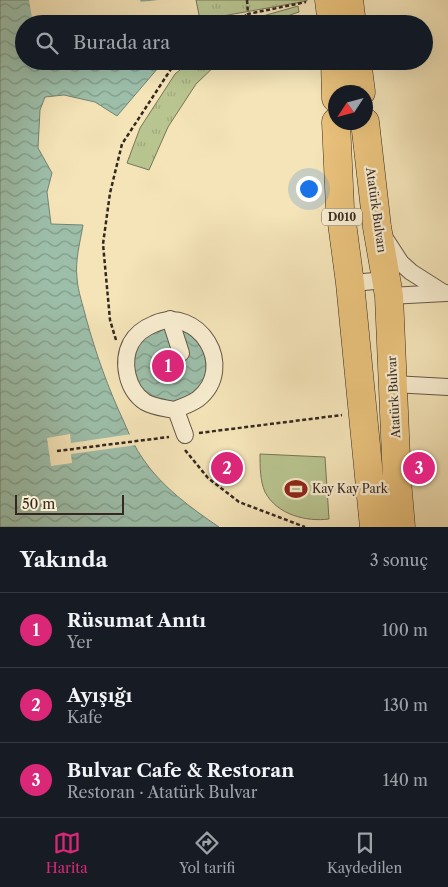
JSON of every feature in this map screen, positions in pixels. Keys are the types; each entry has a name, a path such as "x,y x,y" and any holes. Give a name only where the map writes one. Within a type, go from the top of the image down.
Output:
{"highway":[{"path":"350,0 351,15"},
{"path":"318,1 327,15"},
{"path":"335,70 336,85"},
{"path":"358,70 360,85"},
{"name":"D010","path":"336,130 340,208 350,283 374,527"},
{"name":"Atatürk Bulvarı","path":"366,130 378,227 396,278"},
{"name":"Atatürk Bulvar","path":"396,278 393,384 401,527"},
{"path":"360,386 393,384"}],"street":[{"path":"378,227 401,263 411,272 446,293"},
{"path":"396,278 446,293"},
{"path":"162,320 170,322 197,329 205,337 215,360 215,370 210,384 204,392 188,405 174,410 145,402 135,391 128,378 126,361 130,344 138,334 147,327 162,320"},
{"path":"170,322 180,353"},
{"path":"393,384 448,387"},
{"path":"174,410 177,413 180,435"}],"path":[{"path":"246,0 248,14 318,1"},
{"path":"126,361 122,358 110,320 103,244 110,194 122,144 170,70"},
{"path":"57,451 344,414"},
{"path":"180,435 208,478 239,502 304,527"}],"green space":[{"path":"196,0 307,0 228,15 199,15"},
{"path":"298,6 299,12 290,15 266,15"},
{"path":"180,70 211,70 196,84 168,127 149,170 127,163 140,128 175,74"},
{"name":"Kay Kay Park","path":"260,454 325,457 329,519 302,518 285,511 270,500 263,488"}],"water":[{"path":"0,0 174,0 177,15 15,15 15,70 156,70 117,116 95,102 64,95 45,97 40,110 38,148 52,173 47,192 51,224 83,225 77,265 79,293 103,371 132,441 140,455 168,488 219,527 0,527"},
{"path":"182,326 203,342 208,379 180,404 153,402 134,383 130,356 145,333"}],"pier":[{"path":"29,0 140,0 141,2 176,0 180,15 32,15"},
{"path":"70,434 71,443 132,434 137,445 71,454 72,463 51,466 47,438"}],"place":[{"name":"Rüsumat Anıtı","path":"168,366"},
{"name":"Ayışığı","path":"227,468"},
{"name":"Bulvar Cafe & Restoran","path":"419,468"},
{"name":"Kay Kay Park","path":"296,489"}]}
